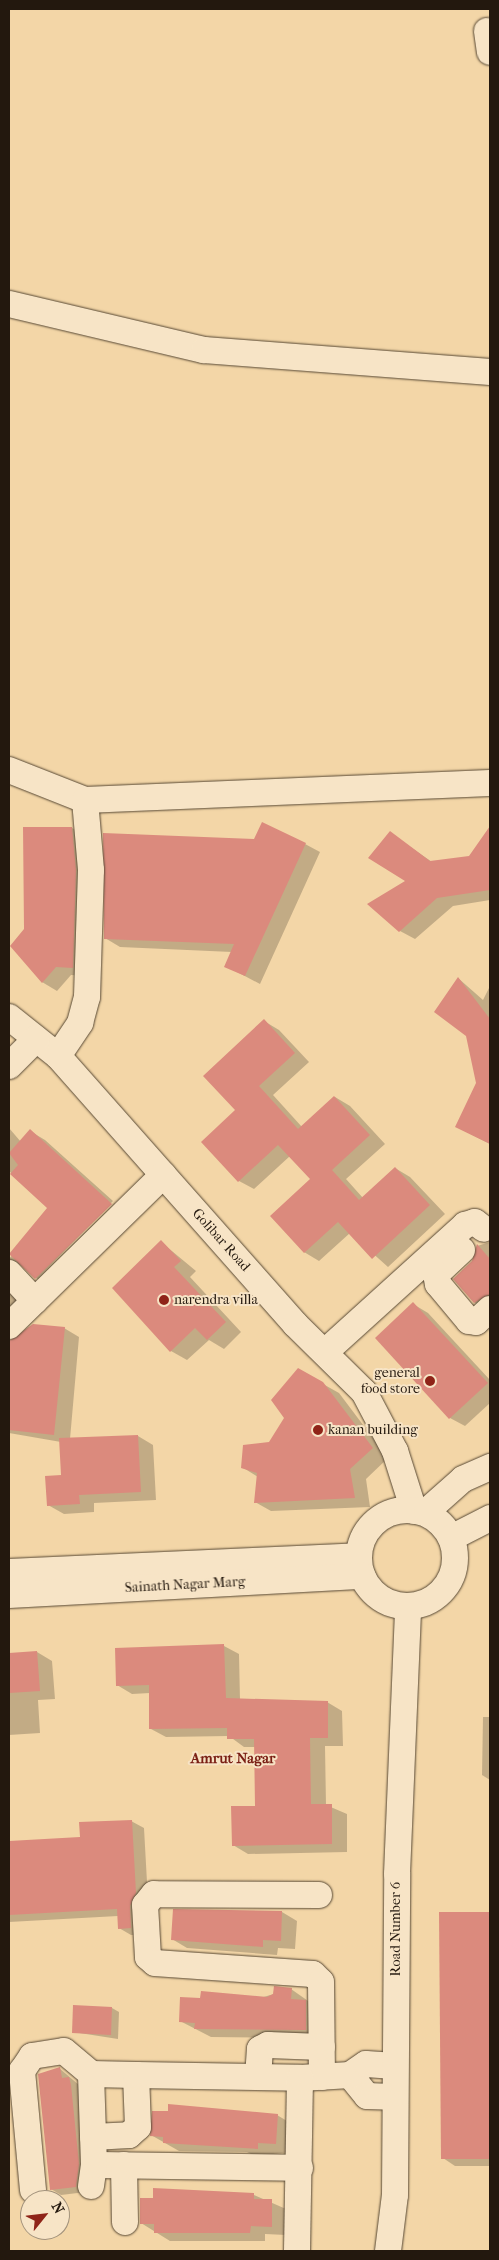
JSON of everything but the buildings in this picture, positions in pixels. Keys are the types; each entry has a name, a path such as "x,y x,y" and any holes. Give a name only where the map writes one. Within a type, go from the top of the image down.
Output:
{"street":[{"path":"9,304 204,350 490,372"},
{"path":"9,770 85,800 490,783"},
{"path":"58,1056 80,1023 87,997 91,870 85,800"},
{"path":"9,1066 20,1032"},
{"name":"Golibar Road","path":"20,1032 58,1056 162,1175 364,1392 395,1451 420,1511 450,1538"},
{"path":"9,1326 162,1175"},
{"path":"325,1352 465,1225 475,1222 487,1227 436,1274 438,1284 469,1321 476,1322 490,1309"},
{"path":"9,1273 35,1301"},
{"path":"490,1467 463,1479 420,1511 398,1511 370,1527 360,1566 379,1598 408,1607 424,1604 448,1584 454,1569 450,1538 490,1518"},
{"path":"9,1572 360,1566"},
{"name":"Sainath Nagar Marg","path":"9,1595 360,1566"},
{"name":"Road Number 6","path":"388,2251 395,2195 392,2097 395,2066 397,1874 408,1607"},
{"path":"296,2251 300,2168 311,2077 322,2047 321,1982 314,1974 155,1963 148,1957 145,1905 154,1894 319,1895"},
{"path":"258,2078 260,2049 268,2045 322,2047"},
{"path":"33,2190 22,2071 32,2056 64,2051 90,2074 258,2078 311,2077 350,2075 366,2064 395,2066"},
{"path":"90,2074 93,2137 92,2175 124,2166 300,2168"},
{"path":"93,2137 128,2135 138,2127 136,2075"},
{"path":"350,2075 367,2096 392,2097"},
{"path":"124,2166 125,2222"}],"place":[{"name":"narendra villa","path":"164,1300"},
{"name":"general food store","path":"430,1381"},
{"name":"kanan building","path":"318,1430"}],"district":[{"name":"Amrut Nagar","path":"233,1759"}]}
